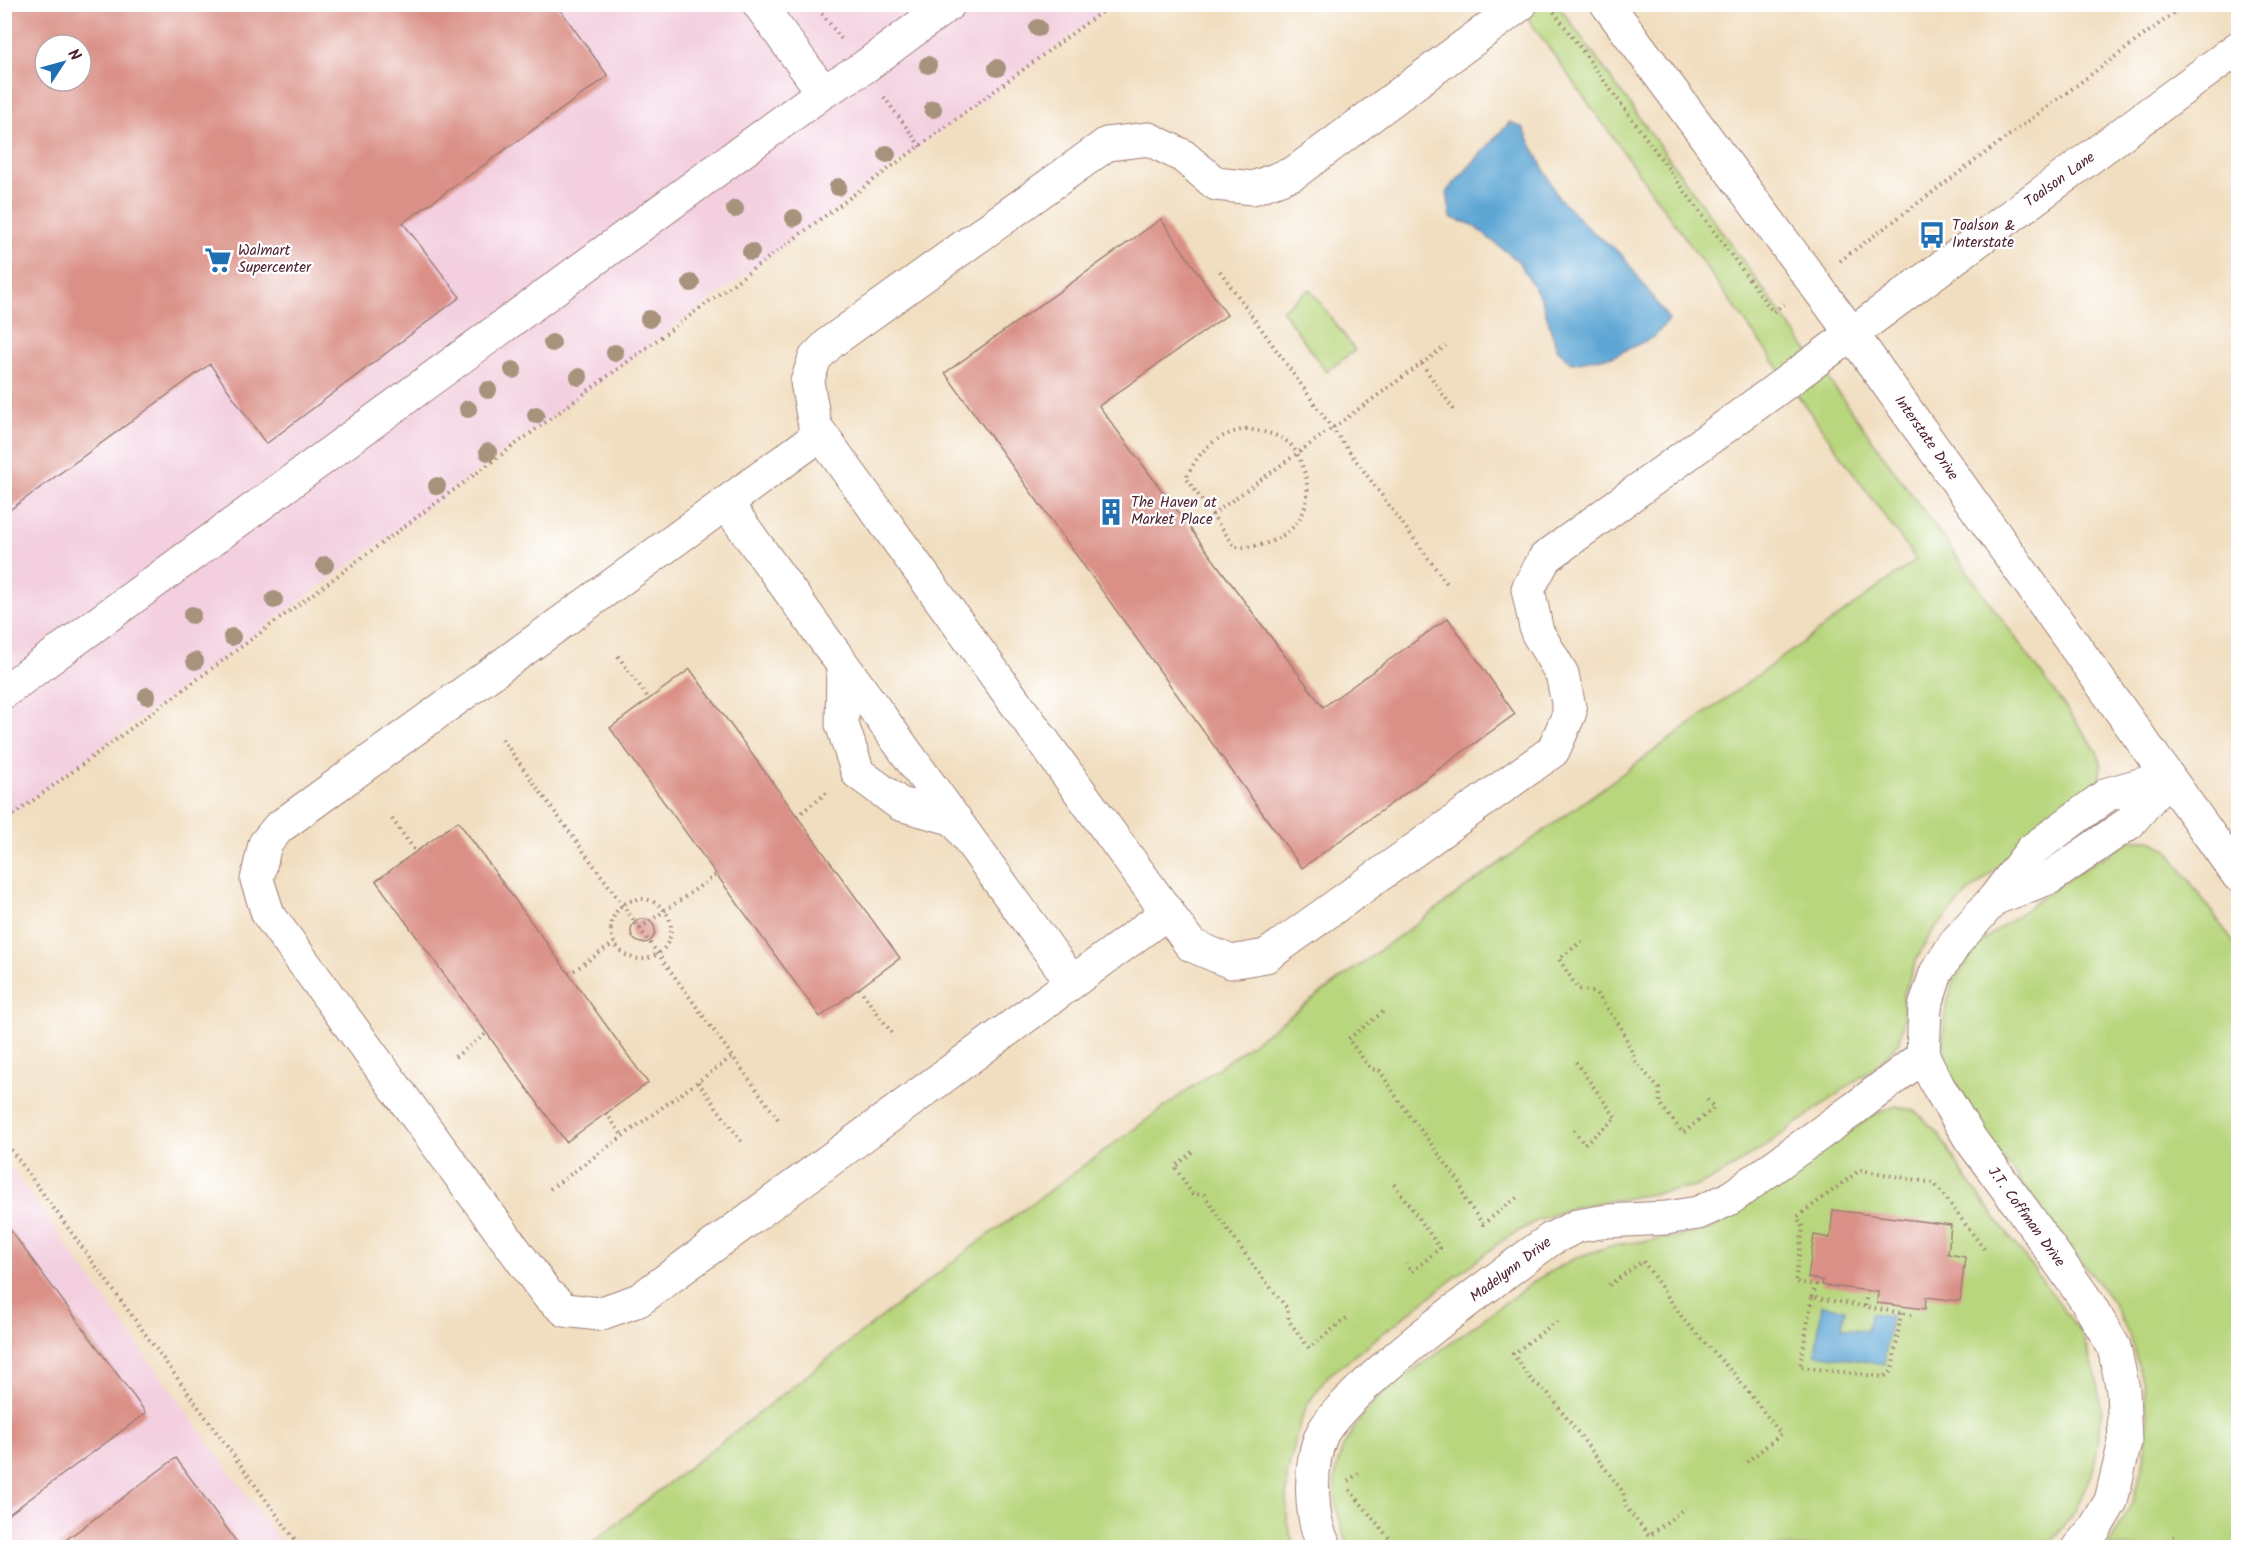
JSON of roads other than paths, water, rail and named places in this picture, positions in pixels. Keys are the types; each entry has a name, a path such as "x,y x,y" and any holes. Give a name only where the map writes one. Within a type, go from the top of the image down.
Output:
{"street":[{"path":"759,4 823,92"},
{"path":"4,692 823,92 863,68 949,4"},
{"name":"Toalson Lane","path":"1521,4 1294,173 1252,188 1216,184 1183,156 1149,139 1107,144 831,342 815,358 807,382 815,426 1191,945 1231,963 1266,956 1553,751 1570,712 1562,674 1537,632 1528,589 1545,558 2238,48"},
{"name":"Interstate Drive","path":"1607,4 1852,334 2238,875"},
{"path":"821,434 278,828 265,844 257,880 268,914 547,1294 565,1310 599,1314 639,1300 1168,912"},
{"path":"726,503 1072,982"},
{"path":"843,665 842,724 858,772 900,804 955,819"},
{"name":"J.T. Coffman Drive","path":"2078,1548 2095,1528 2111,1501 2125,1442 2123,1389 2114,1347 2088,1303 1971,1140 1938,1086 1923,1056 1925,1007 1936,973 1956,942 1994,899 2051,877 2119,830 2128,823 2168,777"},
{"name":"Madelynn Drive","path":"1326,1548 1322,1542 1313,1508 1313,1468 1322,1434 1347,1402 1389,1363 1551,1239 1577,1227 1607,1221 1666,1218 1698,1213 1729,1199 1923,1056"}],"water":[{"path":"1510,122 1523,128 1558,197 1588,228 1622,255 1669,320 1654,337 1613,356 1572,363 1557,349 1541,298 1518,261 1471,224 1451,218 1447,191"},
{"path":"1822,1305 1845,1309 1842,1327 1867,1331 1870,1313 1891,1316 1884,1364 1815,1354"}],"place":[{"name":"Toalson & Interstate","path":"1932,235"},
{"name":"Walmart Supercenter","path":"218,260"},
{"name":"The Haven at Market Place","path":"1111,512"}]}
